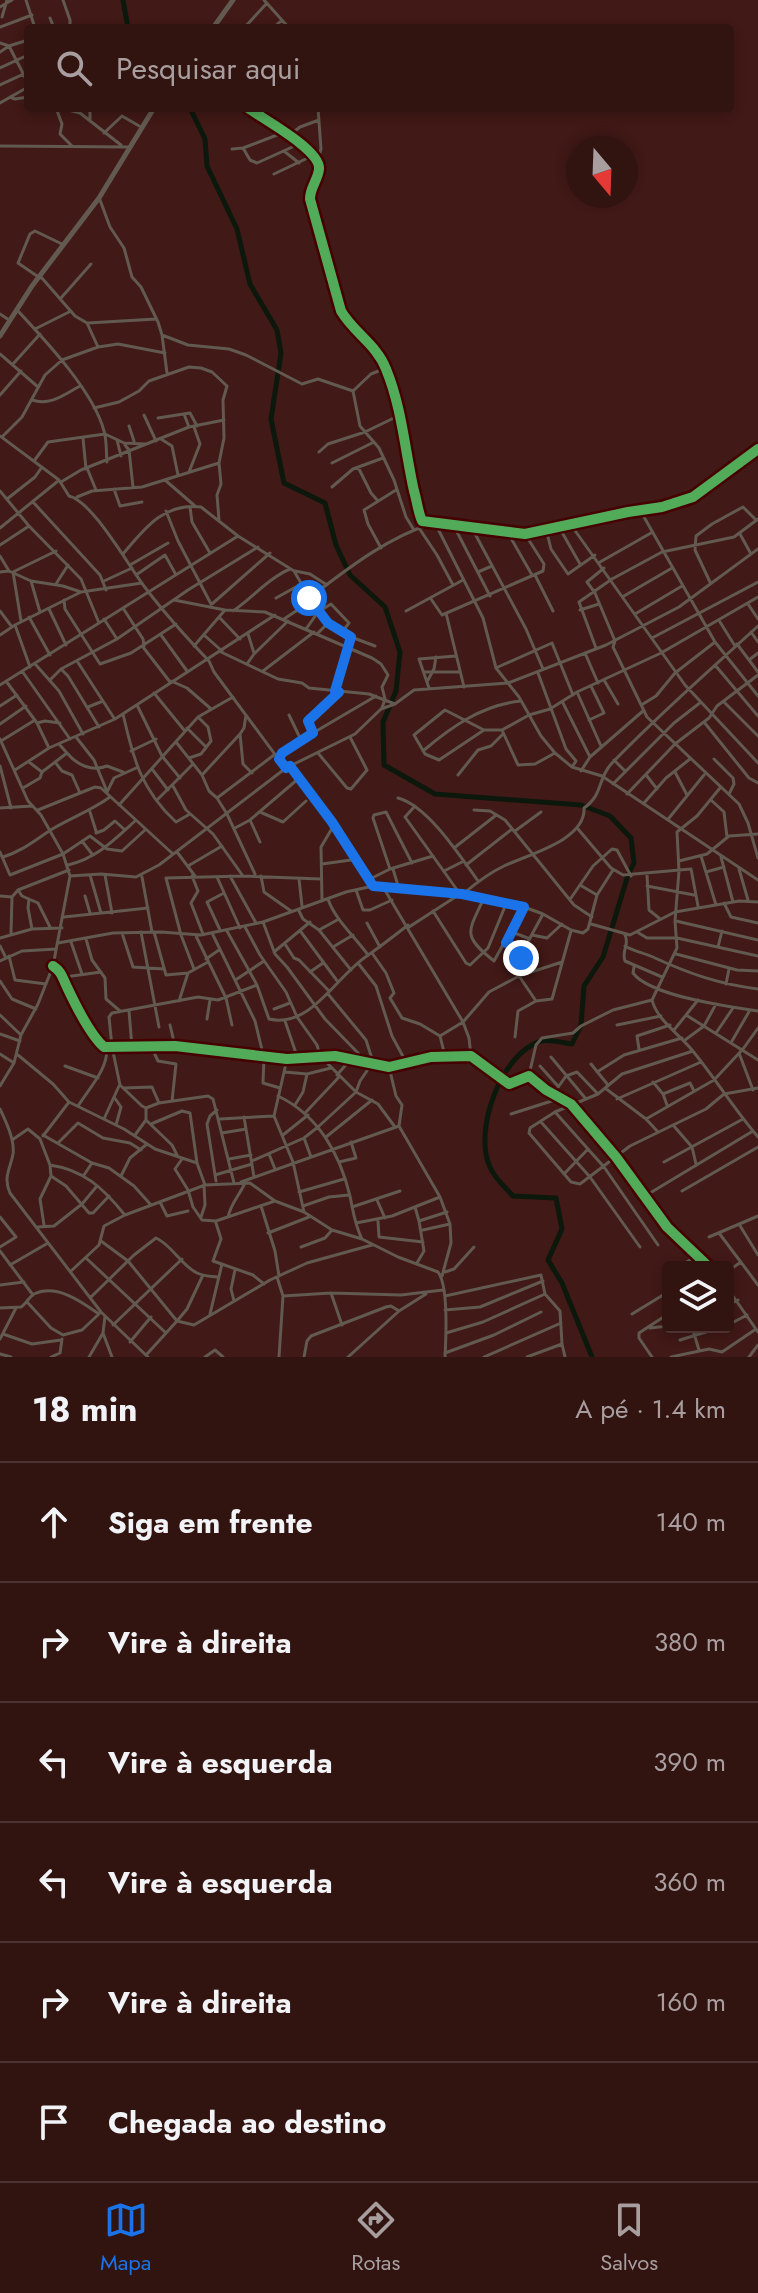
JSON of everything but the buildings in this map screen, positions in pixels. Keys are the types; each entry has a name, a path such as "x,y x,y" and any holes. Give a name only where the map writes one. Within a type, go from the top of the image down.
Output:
{"street":[{"path":"26,0 34,24"},
{"path":"63,0 70,24"},
{"path":"216,24 233,0"},
{"path":"10,1 1,15 2,26 32,15"},
{"path":"0,7 10,1"},
{"path":"250,22 266,2 286,24"},
{"path":"50,18 52,24"},
{"path":"278,24 283,20"},
{"path":"0,52 24,41"},
{"path":"0,43 9,46 24,70"},
{"path":"0,68 24,56"},
{"path":"0,85 24,74"},
{"path":"0,103 24,88"},
{"path":"10,97 24,98"},
{"path":"59,112 62,124 60,134 72,146"},
{"path":"77,112 127,147"},
{"path":"90,112 90,121"},
{"path":"0,336 16,309 99,198 150,112"},
{"path":"254,112 318,160"},
{"path":"318,112 321,149 310,199 341,311 377,351 386,368 400,415 420,519 473,529 525,534 662,507 693,497 758,449"},
{"path":"104,133 122,116 141,127"},
{"path":"232,149 287,134 319,120"},
{"path":"243,148 255,163 299,144"},
{"path":"0,146 127,147"},
{"path":"284,151 299,163"},
{"path":"274,174 314,155"},
{"path":"99,198 110,227 124,248 132,277 141,287 156,319 162,335 167,373"},
{"path":"64,245 35,231 30,234 18,263 40,277 79,319 87,323 156,319"},
{"path":"61,298 91,264"},
{"path":"16,309 62,360 94,408 105,434 107,462"},
{"path":"35,329 72,311"},
{"path":"0,314 9,320"},
{"path":"87,323 98,347"},
{"path":"13,365 40,334"},
{"path":"162,335 188,345 229,349 302,384 318,379 353,391"},
{"path":"165,353 127,345 98,347 62,360 45,375 22,417 1,437 60,481 69,496 77,497 96,490 165,480 219,463"},
{"path":"0,354 38,387"},
{"path":"94,408 119,402 139,391 149,381 167,373 198,367 215,374 227,386 223,400 219,463 221,484 217,495 219,520"},
{"path":"353,391 367,376 386,368"},
{"path":"0,395 21,371"},
{"path":"32,400 41,403 52,401 80,386"},
{"path":"353,391 356,414 383,458 406,517 437,555 453,585"},
{"path":"184,414 200,444 189,472"},
{"path":"158,418 193,414 193,426"},
{"path":"144,415 158,440 172,446 178,475"},
{"path":"319,452 328,444 365,432 400,415"},
{"path":"0,528 60,481 86,468 126,455 193,426 224,420"},
{"path":"129,426 135,442"},
{"path":"34,461 48,442 105,434 124,443 147,444"},
{"path":"83,438 86,468 96,490"},
{"path":"117,440 126,455"},
{"path":"332,463 374,442"},
{"path":"124,443 133,487"},
{"path":"332,487 357,469 383,458"},
{"path":"7,499 35,477 42,467"},
{"path":"357,469 376,501"},
{"path":"165,480 192,507 192,522 210,553"},
{"path":"114,489 120,506 142,502"},
{"path":"381,548 364,511 397,490"},
{"path":"0,491 81,579 83,592 99,623"},
{"path":"77,497 123,554 148,592 209,661 274,755 288,767 334,825 373,886"},
{"path":"33,502 104,581 106,590"},
{"path":"596,648 579,602 612,579 662,552 694,544 740,534 757,520 743,507 696,536 694,544 711,583"},
{"path":"123,554 154,518 166,511 203,508 238,536 270,553 292,570 328,623 351,637 375,646"},
{"path":"640,510 706,629 758,696"},
{"path":"166,511 210,605"},
{"path":"247,665 286,620 327,585 381,548 416,529 435,523"},
{"path":"435,523 486,626 496,668 555,753 572,767 602,776 758,880"},
{"path":"571,525 624,596 675,673 758,763"},
{"path":"0,545 29,526"},
{"path":"454,526 490,596"},
{"path":"559,527 580,564"},
{"path":"473,529 543,669"},
{"path":"546,529 551,549 567,573 570,574 595,555"},
{"path":"508,533 553,611"},
{"path":"600,562 651,533"},
{"path":"431,599 440,615 543,571 544,564 525,534"},
{"path":"740,534 751,554"},
{"path":"0,685 238,536"},
{"path":"104,581 168,543"},
{"path":"50,680 56,672 117,639 258,547"},
{"path":"70,876 142,875 288,767 350,736 381,709 395,704 414,690 508,683 606,645 644,627 690,599 758,549"},
{"path":"11,572 56,551"},
{"path":"210,605 270,553"},
{"path":"136,575 165,555 175,574"},
{"path":"0,556 11,572 21,621"},
{"path":"56,584 68,565"},
{"path":"478,572 492,566"},
{"path":"604,568 587,580 615,641 613,647 623,672 643,711 663,734 739,804 747,818 758,858"},
{"path":"624,596 672,568"},
{"path":"233,611 280,574 292,570 304,571 327,585"},
{"path":"0,572 11,572 31,581 83,592"},
{"path":"527,579 536,582"},
{"path":"406,611 463,580"},
{"path":"31,581 40,612"},
{"path":"651,638 758,582"},
{"path":"0,635 21,621 83,592 142,583"},
{"path":"276,598 303,583"},
{"path":"635,614 682,586"},
{"path":"458,775 478,750 489,747 502,732 529,715 550,709 661,653 758,597"},
{"path":"64,600 65,609 91,654 101,664 144,646 176,624"},
{"path":"174,600 225,610 265,612 372,658 387,672 381,709"},
{"path":"57,604 65,609"},
{"path":"580,610 599,604"},
{"path":"748,604 758,619"},
{"path":"306,629 318,612 326,605 333,605 349,624 342,632"},
{"path":"123,608 143,639 144,646 171,682 187,688 210,708"},
{"path":"49,609 66,645"},
{"path":"194,646 225,610"},
{"path":"0,611 13,626 30,667"},
{"path":"446,613 464,687"},
{"path":"15,770 49,748 115,719 187,671 209,661 275,615"},
{"path":"29,617 50,655"},
{"path":"219,617 240,639"},
{"path":"104,619 117,639"},
{"path":"627,794 675,744 758,673 720,621"},
{"path":"262,672 328,623"},
{"path":"227,929 257,985 269,1019 285,1021 297,1017 358,963 408,926 504,866 533,856 578,829 584,808 598,796 602,776 614,760 651,721 758,626"},
{"path":"751,632 758,642"},
{"path":"248,634 254,654"},
{"path":"161,635 187,671"},
{"path":"204,635 222,652 283,680 302,683 309,688 376,696 395,704"},
{"path":"313,733 308,721 337,691 351,637"},
{"path":"641,705 656,696 675,673 715,642"},
{"path":"496,668 552,643 601,746"},
{"path":"606,645 613,647"},
{"path":"585,653 598,683"},
{"path":"749,660 758,653"},
{"path":"429,688 419,659 456,656"},
{"path":"428,680 436,657"},
{"path":"77,661 115,719"},
{"path":"35,664 59,691 83,734"},
{"path":"715,665 758,716"},
{"path":"61,669 99,727"},
{"path":"22,671 70,739"},
{"path":"43,671 56,672"},
{"path":"424,672 460,672"},
{"path":"537,672 566,749 576,761 572,767"},
{"path":"604,680 618,704"},
{"path":"6,681 26,706 49,748"},
{"path":"589,720 604,714 591,686"},
{"path":"154,693 206,747"},
{"path":"0,706 17,695"},
{"path":"279,759 282,753 301,740 376,696"},
{"path":"119,805 198,717 233,697"},
{"path":"87,708 103,701"},
{"path":"423,751 465,719 500,705 521,701"},
{"path":"563,702 590,757"},
{"path":"613,784 663,734 701,702"},
{"path":"724,702 758,736"},
{"path":"137,705 162,756 180,778"},
{"path":"0,724 26,706"},
{"path":"484,730 443,759 435,760 423,751 414,735 443,710 484,730 502,732"},
{"path":"581,771 601,746 643,711"},
{"path":"123,714 131,751 142,780 176,822 190,814"},
{"path":"202,775 240,734 246,715"},
{"path":"289,715 301,740"},
{"path":"189,758 199,755 211,741 210,733 198,717"},
{"path":"0,1086 14,1063 21,1035 36,1009 53,966 70,876 63,854 38,810 32,806 0,741 36,722 60,723"},
{"path":"704,722 749,778 758,783"},
{"path":"502,732 518,765 535,764 555,753"},
{"path":"240,734 243,764 252,773"},
{"path":"76,736 94,760 109,794 135,821 188,866 198,891 191,903 203,934"},
{"path":"318,753 351,789 367,770 350,736"},
{"path":"131,751 156,739"},
{"path":"176,742 227,814 264,892 291,911"},
{"path":"59,744 82,765 96,769 107,766 123,772"},
{"path":"23,788 40,778 42,772 67,753"},
{"path":"217,798 274,755"},
{"path":"10,759 0,766 11,808"},
{"path":"643,804 690,759"},
{"path":"714,759 733,778 734,784 729,794"},
{"path":"614,760 625,771"},
{"path":"29,762 42,772"},
{"path":"55,762 62,771 72,775 80,793"},
{"path":"157,800 193,764"},
{"path":"125,830 115,821 63,854 10,875 0,856 25,849 50,830 90,812 109,794 114,778 136,768"},
{"path":"152,769 190,814 208,828 243,876"},
{"path":"675,772 687,795"},
{"path":"669,818 705,773"},
{"path":"646,775 657,789"},
{"path":"234,828 250,820 298,779"},
{"path":"38,810 95,787 109,794"},
{"path":"720,788 697,816 680,828 676,837 679,861 676,954 655,988 652,1000 661,1016 693,1051 758,1137"},
{"path":"398,798 415,806 454,848 478,881"},
{"path":"711,800 724,812 727,837"},
{"path":"260,812 283,822 306,801"},
{"path":"0,808 32,806"},
{"path":"415,806 405,817 461,894"},
{"path":"474,810 490,811 514,830 570,899 592,917"},
{"path":"90,812 95,835 107,849"},
{"path":"399,889 374,815 386,812 412,863"},
{"path":"444,871 465,863 541,812"},
{"path":"454,848 496,814"},
{"path":"250,820 260,842"},
{"path":"107,849 135,821"},
{"path":"322,901 321,847 334,825"},
{"path":"578,829 613,870 631,876 691,869 698,907"},
{"path":"11,934 12,897 18,890 88,860 92,854 107,849 122,851 145,830"},
{"path":"679,861 701,856 727,837 758,834"},
{"path":"81,840 92,854"},
{"path":"188,866 222,846"},
{"path":"570,899 601,858 616,848 631,876"},
{"path":"370,879 433,856"},
{"path":"701,856 716,905"},
{"path":"721,857 733,902"},
{"path":"321,864 358,859"},
{"path":"706,872 724,867"},
{"path":"739,869 748,900"},
{"path":"58,943 141,932 196,936 263,922 373,886 461,894 524,907 571,930 586,931 597,895 613,870"},
{"path":"90,874 101,913"},
{"path":"105,875 112,913"},
{"path":"142,875 153,932 167,976 188,973 219,950"},
{"path":"647,875 649,910 659,918"},
{"path":"216,876 242,927 281,984 297,1017 317,1045 320,1056"},
{"path":"230,876 256,923"},
{"path":"194,969 166,879 258,876 321,879"},
{"path":"299,879 303,919 319,930 351,970"},
{"path":"580,885 597,895"},
{"path":"383,886 463,1022 471,1056"},
{"path":"647,886 696,896"},
{"path":"18,890 22,896 38,903 50,927"},
{"path":"356,890 363,910 392,900"},
{"path":"220,930 207,902 224,893"},
{"path":"0,896 12,897"},
{"path":"85,896 90,913"},
{"path":"29,899 32,929"},
{"path":"328,899 332,911 386,973 394,993 390,998 402,1018 440,1036 445,1056"},
{"path":"483,900 470,926 477,947 495,961 524,907"},
{"path":"590,923 625,934 648,928 659,918 675,912 748,900 758,902"},
{"path":"724,903 731,917 758,923"},
{"path":"433,911 468,965 483,953 506,904"},
{"path":"63,918 148,908"},
{"path":"536,1001 521,976 518,961 543,914"},
{"path":"319,930 339,919"},
{"path":"675,921 758,940"},
{"path":"263,922 274,952 363,1063"},
{"path":"274,952 310,922"},
{"path":"367,923 380,947"},
{"path":"512,932 547,938 562,924"},
{"path":"0,938 32,929 62,928"},
{"path":"515,1037 518,1011 536,1001 552,999 571,930"},
{"path":"718,947 722,931"},
{"path":"141,932 159,1027"},
{"path":"301,932 338,982"},
{"path":"637,932 647,938 677,938 758,956"},
{"path":"122,933 133,967 164,969"},
{"path":"212,933 255,1021 264,1058 263,1083 280,1088"},
{"path":"625,934 624,959 634,967 662,977"},
{"path":"333,947 353,935"},
{"path":"196,936 226,998 232,1025"},
{"path":"86,939 87,949 106,982 106,999 120,1011"},
{"path":"71,942 82,974"},
{"path":"506,943 523,950"},
{"path":"215,1175 304,1138 356,1092 371,1065 373,1057 366,1040 285,944"},
{"path":"0,946 15,980 46,984"},
{"path":"625,946 668,966 726,984 758,989"},
{"path":"0,961 22,951 56,949"},
{"path":"676,954 729,968 758,971"},
{"path":"236,980 264,961"},
{"path":"440,1036 463,1022 485,995 521,976 562,962"},
{"path":"310,972 323,963"},
{"path":"358,963 376,986 392,1036 406,1062"},
{"path":"53,966 63,977 93,1035 109,1047 122,1086 146,1108 146,1120 135,1135"},
{"path":"634,967 633,973 638,979 655,988 733,1008 758,1011"},
{"path":"726,984 729,968"},
{"path":"63,977 101,972"},
{"path":"178,1001 188,973"},
{"path":"0,981 12,999 36,1009"},
{"path":"78,1106 98,1078 107,1054 110,1015 155,1003 198,997 210,1000 226,998 257,985"},
{"path":"207,1019 210,1000"},
{"path":"529,1076 536,1045 542,1038 573,1033 613,1010 652,1000"},
{"path":"674,1030 698,1000"},
{"path":"274,1009 290,1003"},
{"path":"597,1072 624,1055 683,1039 704,1026 716,1004"},
{"path":"716,1033 733,1008"},
{"path":"129,1009 132,1047"},
{"path":"731,1042 750,1010"},
{"path":"0,1015 21,1035"},
{"path":"686,1015 758,1060"},
{"path":"617,1025 661,1016"},
{"path":"285,1021 298,1059"},
{"path":"170,1025 175,1046"},
{"path":"639,1050 637,1036 670,1025"},
{"path":"646,1119 714,1080 756,1035 758,1028"},
{"path":"0,1034 20,1041"},
{"path":"151,1046 158,1061 176,1064 172,1101"},
{"path":"109,1047 175,1046 287,1059 328,1056 389,1067 445,1056 471,1056 509,1084 529,1076"},
{"path":"693,1051 627,1071 598,1094 555,1112 530,1128 529,1133 576,1184 658,1132 706,1109 724,1094 756,1089 741,1051"},
{"path":"0,1054 14,1063"},
{"path":"17,1054 69,1102 147,1144 197,1163"},
{"path":"328,1056 328,1064 340,1078 356,1092 372,1100 397,1127 447,1212 451,1243 443,1274 445,1355 541,1312"},
{"path":"551,1057 586,1099"},
{"path":"287,1059 274,1116 293,1162 304,1212"},
{"path":"282,1136 340,1078 350,1060"},
{"path":"617,1099 701,1062"},
{"path":"591,1064 617,1099 646,1119 658,1132"},
{"path":"65,1066 98,1078"},
{"path":"540,1066 557,1085"},
{"path":"389,1067 396,1096 402,1105 397,1127"},
{"path":"285,1072 307,1074 331,1068"},
{"path":"553,1094 557,1085 574,1072 578,1072 598,1094"},
{"path":"295,1105 303,1092 307,1074"},
{"path":"529,1076 571,1104 616,1157 667,1227 701,1261"},
{"path":"653,1082 667,1105"},
{"path":"663,1094 690,1083 694,1091"},
{"path":"104,1119 122,1086"},
{"path":"122,1086 152,1087 159,1103"},
{"path":"146,1108 159,1103 208,1096 213,1099 234,1183"},
{"path":"278,1096 307,1114 326,1137 344,1179 362,1239"},
{"path":"114,1097 121,1107 118,1126 120,1141"},
{"path":"511,1114 561,1098"},
{"path":"326,1137 372,1100"},
{"path":"42,1137 69,1102"},
{"path":"0,1109 12,1140 13,1155 6,1174 10,1193 100,1313"},
{"path":"216,1183 207,1124 217,1110"},
{"path":"151,1124 182,1111 190,1113 197,1163 204,1185 205,1205 200,1218"},
{"path":"555,1112 604,1167 658,1245"},
{"path":"220,1119 274,1116"},
{"path":"244,1117 254,1177"},
{"path":"664,1162 743,1119"},
{"path":"146,1120 172,1145 180,1159"},
{"path":"541,1122 590,1177 640,1247"},
{"path":"58,1143 78,1123 103,1138 141,1150"},
{"path":"673,1125 692,1147 696,1164"},
{"path":"242,1183 293,1162 397,1127"},
{"path":"12,1140 28,1129 58,1143 121,1176 151,1205"},
{"path":"222,1133 246,1129"},
{"path":"645,1196 753,1131"},
{"path":"42,1137 51,1176 40,1199 44,1225"},
{"path":"304,1138 311,1157"},
{"path":"337,1162 356,1158 351,1142"},
{"path":"121,1176 130,1158 147,1144"},
{"path":"682,1191 758,1147"},
{"path":"564,1174 588,1149"},
{"path":"268,1153 275,1169"},
{"path":"229,1159 251,1155"},
{"path":"180,1159 175,1169 200,1218 216,1221 275,1201"},
{"path":"84,1175 92,1163"},
{"path":"50,1165 84,1175 110,1196 125,1215"},
{"path":"0,1177 6,1174"},
{"path":"51,1176 66,1186 87,1212 91,1213 110,1196"},
{"path":"299,1192 344,1179"},
{"path":"228,1217 242,1183"},
{"path":"71,1271 99,1245 104,1226 125,1215 204,1185 242,1183 256,1186 275,1201 304,1212 332,1230 362,1239 443,1274"},
{"path":"38,1227 54,1226 82,1204 98,1185"},
{"path":"352,1207 400,1191"},
{"path":"303,1206 349,1195"},
{"path":"356,1223 385,1218 440,1197"},
{"path":"376,1199 385,1218"},
{"path":"160,1202 167,1216 188,1211"},
{"path":"261,1206 275,1251 283,1296 279,1357"},
{"path":"415,1207 424,1254 417,1263"},
{"path":"419,1221 447,1212"},
{"path":"709,1237 758,1216"},
{"path":"0,1217 16,1237 0,1249 33,1295"},
{"path":"268,1233 311,1217"},
{"path":"378,1219 379,1237 423,1242"},
{"path":"216,1221 221,1239 213,1261 253,1275 264,1284"},
{"path":"422,1231 450,1224"},
{"path":"739,1224 758,1255"},
{"path":"301,1247 325,1238 332,1230"},
{"path":"719,1233 758,1285"},
{"path":"91,1297 156,1238 192,1270 217,1277"},
{"path":"100,1240 128,1261 177,1321 194,1325 278,1276 320,1258 372,1245"},
{"path":"10,1265 49,1242"},
{"path":"443,1274 454,1269 474,1247"},
{"path":"688,1261 696,1256"},
{"path":"86,1258 166,1333"},
{"path":"113,1325 182,1259"},
{"path":"734,1267 741,1262"},
{"path":"210,1314 222,1264"},
{"path":"234,1301 231,1289 235,1270"},
{"path":"444,1296 538,1274 543,1281 545,1294 558,1307 565,1357"},
{"path":"0,1308 16,1308 28,1303 33,1295 61,1293 105,1316 147,1356 187,1309 203,1275"},
{"path":"445,1310 480,1307 543,1281"},
{"path":"0,1285 24,1282"},
{"path":"283,1296 331,1293 401,1295 443,1290"},
{"path":"348,1357 399,1311 427,1292"},
{"path":"331,1293 342,1325"},
{"path":"446,1333 483,1322 545,1294"},
{"path":"632,1314 662,1296"},
{"path":"671,1357 710,1349 722,1352 757,1330 734,1296"},
{"path":"734,1302 738,1300"},
{"path":"28,1303 62,1338"},
{"path":"304,1357 311,1336 386,1307 399,1311"},
{"path":"16,1308 1,1336 32,1344 82,1330 100,1313"},
{"path":"734,1322 747,1315"},
{"path":"89,1357 103,1333 105,1316"},
{"path":"130,1342 151,1317"},
{"path":"646,1329 662,1318"},
{"path":"484,1357 561,1323"},
{"path":"652,1357 638,1335 640,1331 662,1327"},
{"path":"103,1333 112,1357"},
{"path":"694,1333 699,1351"},
{"path":"680,1340 704,1333"},
{"path":"51,1357 60,1353 62,1338"},
{"path":"527,1357 562,1344"},
{"path":"749,1357 758,1345"},
{"path":"205,1357 215,1350 223,1357"},
{"path":"0,1354 11,1357"}],"waterway":[{"path":"123,0 127,24"},
{"path":"192,112 205,139 207,166 237,229 250,284 277,330 281,353 271,419 284,483 325,503 336,545 350,575 385,607 400,652 396,691 383,722 384,765 435,794 581,805 610,816 631,838 634,863 603,957 584,986 581,1025 572,1044 541,1041 527,1048 514,1061 494,1095 485,1134 490,1167 513,1196 556,1198 562,1229 548,1260 562,1283 592,1357"}],"cycle path":[{"path":"254,112 301,144 317,161 319,169 310,199 341,311 377,353 386,369 400,414 422,521 525,534 662,507 693,497 758,449"},
{"path":"53,966 62,975 88,1027 104,1047 175,1046 287,1059 335,1056 389,1067 431,1057 471,1056 509,1084 529,1076 571,1104 616,1157 667,1227 703,1261"}],"route":[{"path":"309,598 328,623 351,637 349,648 337,682 335,691 339,692 308,721 313,733 282,753 279,759 286,768 290,766 332,822 373,886 462,894 524,907 506,943 523,950 521,958"}]}
